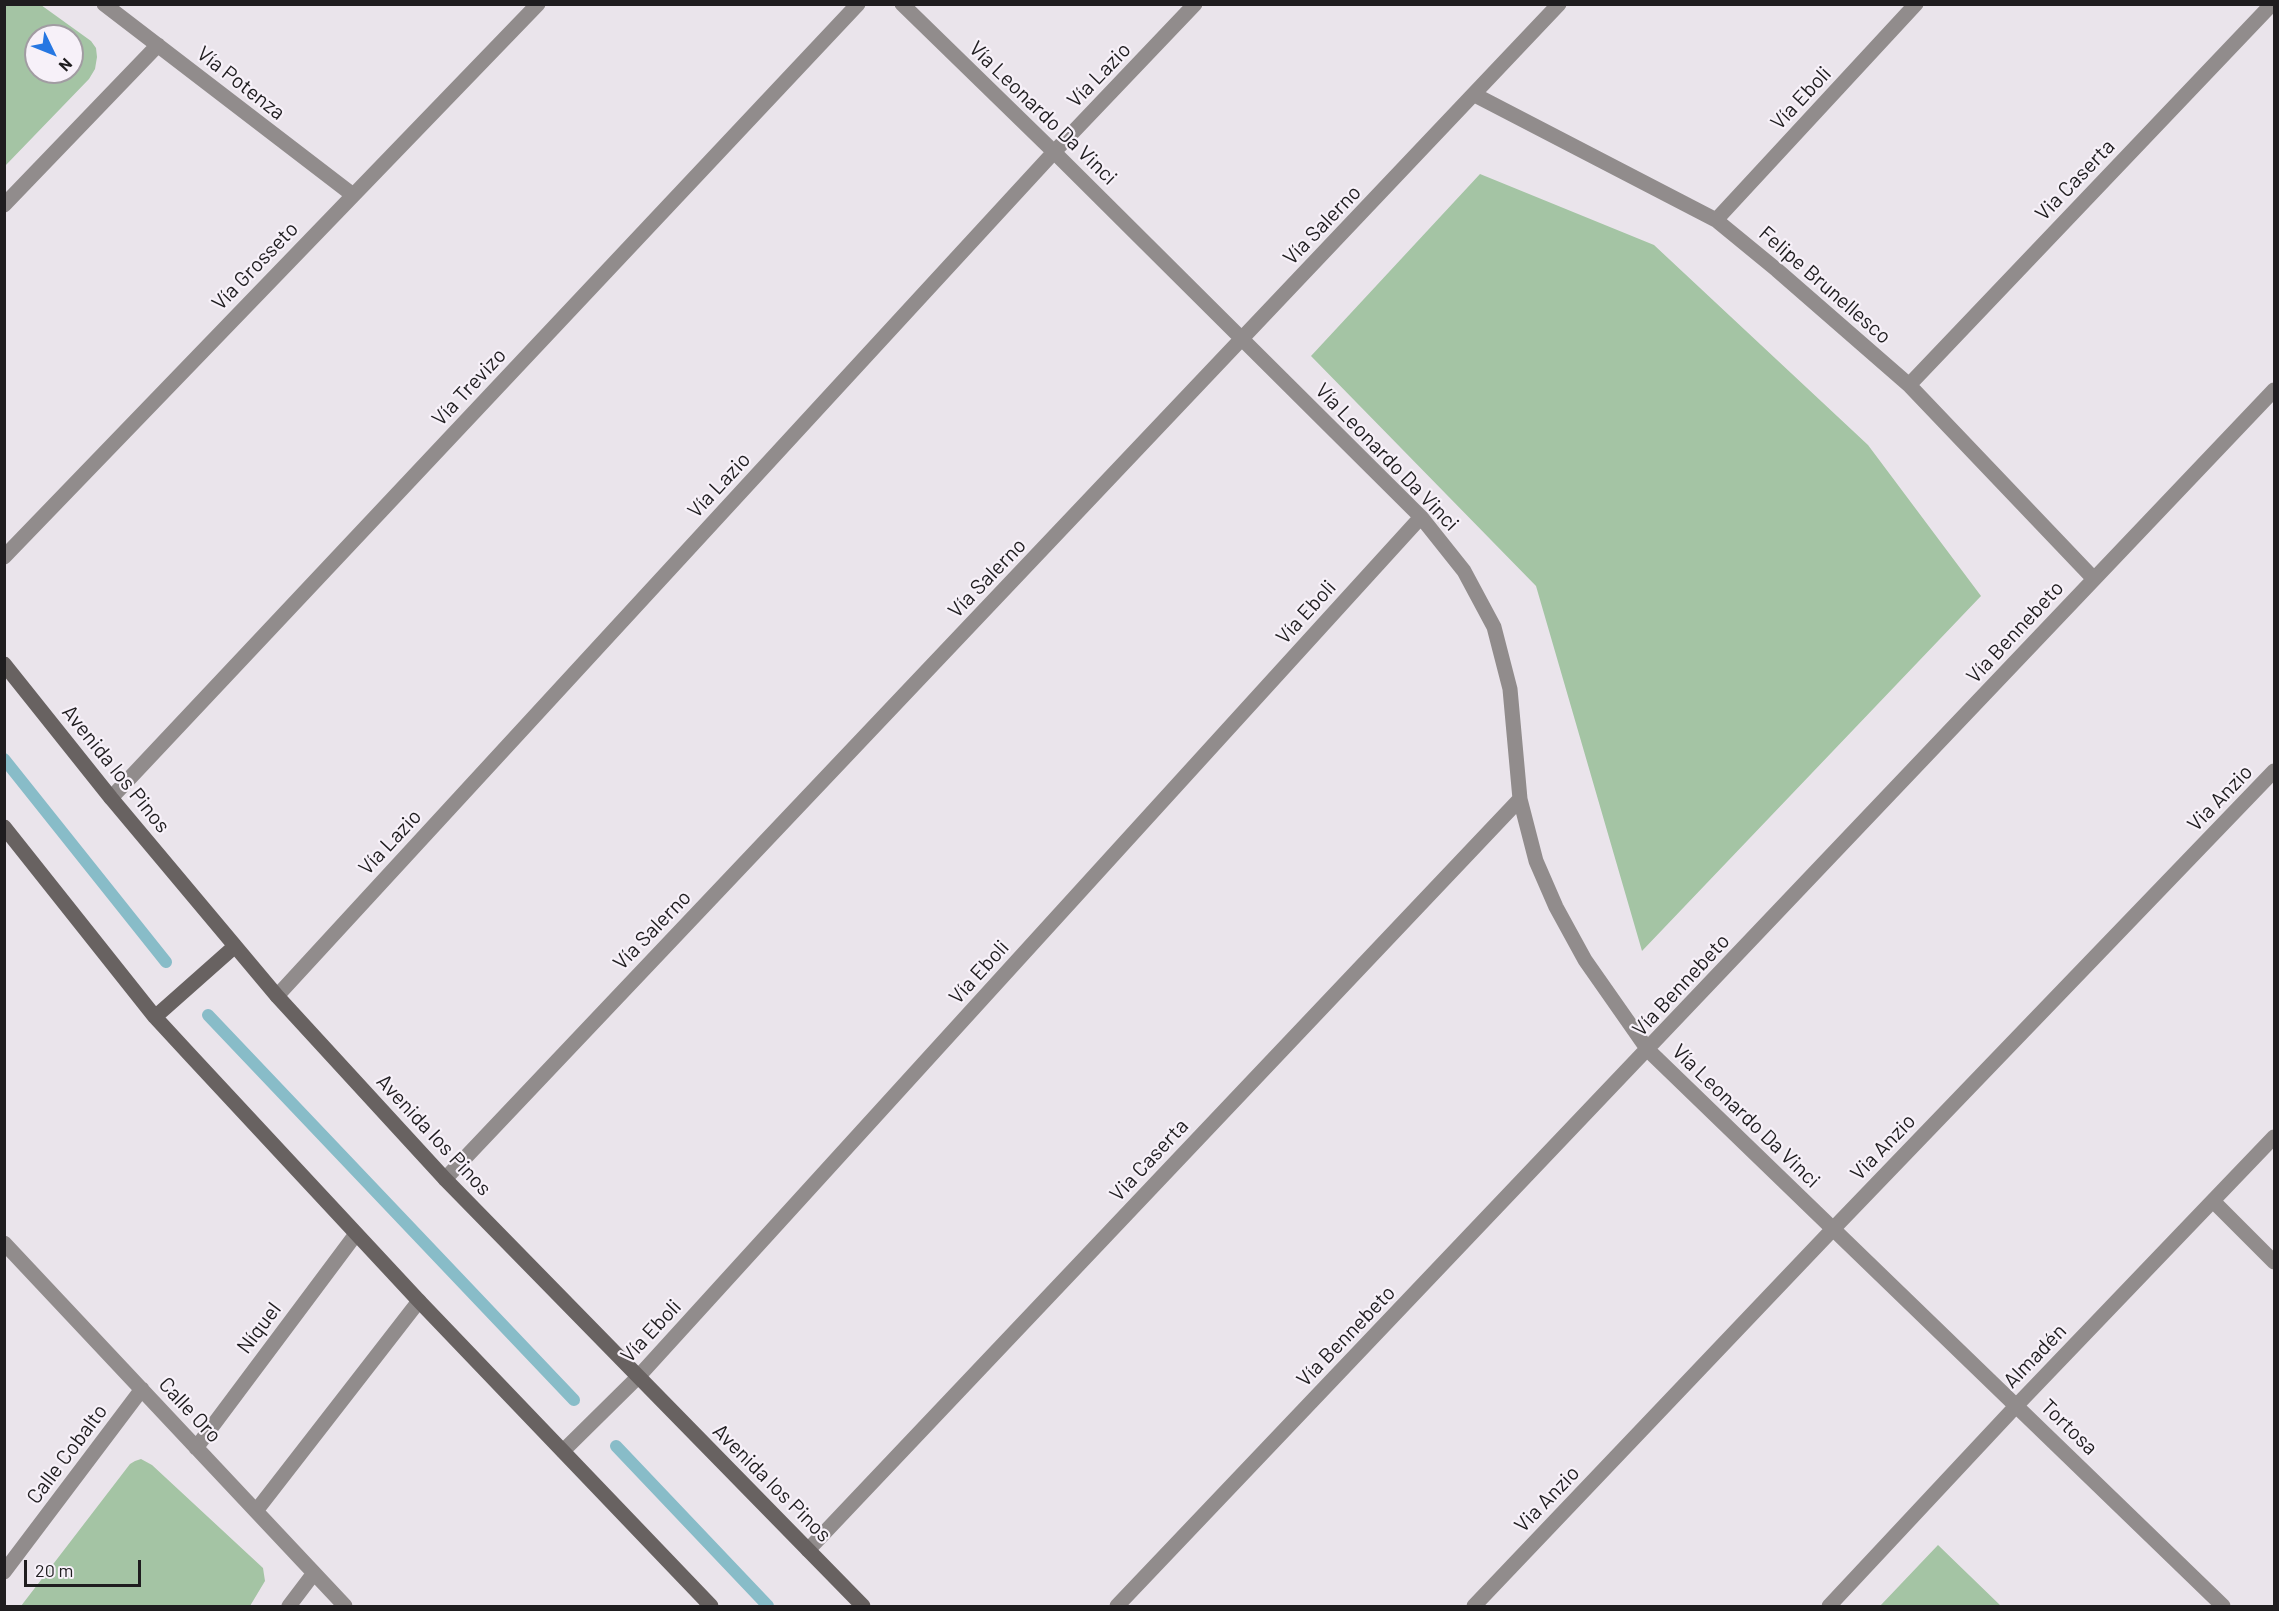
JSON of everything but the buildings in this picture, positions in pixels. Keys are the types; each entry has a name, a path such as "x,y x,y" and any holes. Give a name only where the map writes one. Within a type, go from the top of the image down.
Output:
{"street":[{"name":"Vía Potenza","path":"104,4 353,195"},
{"name":"Vía Trevizo","path":"111,798 858,4"},
{"name":"Vía Leonardo Da Vinci","path":"902,4 1421,517 1464,571 1494,627 1510,688 1520,799 1536,861 1556,907 1585,960 1648,1050 1833,1229"},
{"name":"Vía Lazio","path":"277,996 1054,152 1196,4"},
{"name":"Vía Salerno","path":"445,1179 1559,4"},
{"name":"Vía Eboli","path":"1716,220 1916,4"},
{"name":"Via Caserta","path":"1909,385 2272,4"},
{"name":"Vía Grosseto","path":"4,557 353,195 528,7"},
{"path":"4,205 158,45"},
{"name":"Felipe Brunellesco","path":"1475,95 1716,220 1909,385 2094,579"},
{"name":"Vía Bennebeto","path":"1118,1606 2274,390"},
{"name":"Vía Eboli","path":"563,1451 638,1377 1421,517"},
{"name":"Avenida los Pinos","path":"4,663 111,798 277,996 445,1179 863,1606"},
{"name":"Via Anzio","path":"1474,1606 2274,771"},
{"name":"Via Caserta","path":"808,1550 1520,799"},
{"path":"4,827 155,1017 419,1301 711,1606"},
{"path":"155,1017 234,947"},
{"name":"Almadén","path":"1829,1606 2017,1405 2274,1137"},
{"path":"2213,1201 2274,1262"},
{"name":"Tortosa","path":"1833,1229 2223,1606"},
{"name":"Níquel","path":"196,1448 356,1234"},
{"name":"Calle Oro","path":"4,1243 345,1606"},
{"path":"256,1511 419,1301"},
{"name":"Calle Cobalto","path":"4,1572 142,1389"},
{"path":"289,1606 314,1574"}],"green space":[{"path":"5,4 41,5 67,24 24,24 24,84 84,84 84,36 96,48 95,69 89,79 5,166"},
{"path":"1480,174 1654,245 1868,445 1981,596 1642,951 1536,586 1311,356"},
{"path":"141,1459 152,1465 263,1568 265,1581 250,1606 21,1606 130,1464"},
{"path":"1938,1545 2001,1606 1880,1606"}],"waterway":[{"path":"4,759 166,962"},
{"path":"208,1015 574,1400"},
{"path":"616,1446 768,1606"}]}
